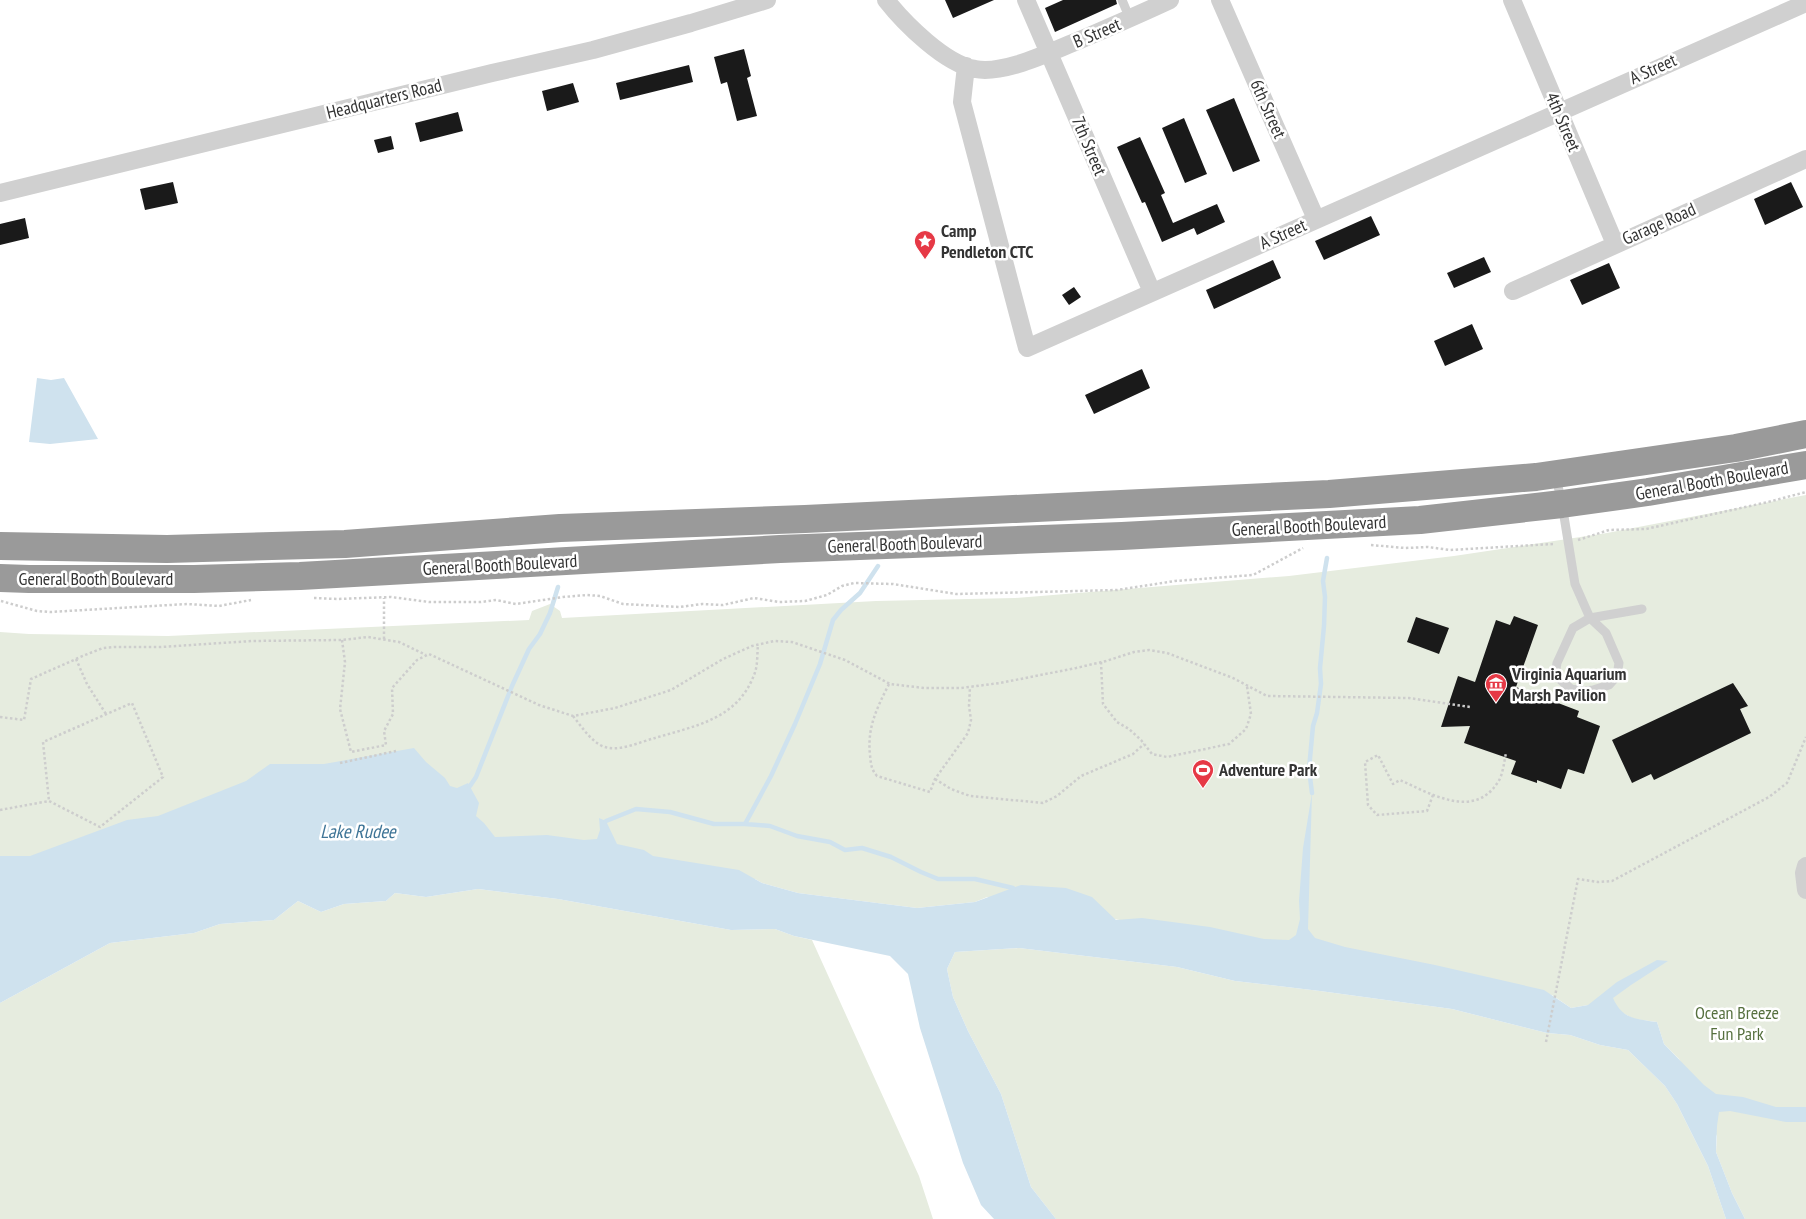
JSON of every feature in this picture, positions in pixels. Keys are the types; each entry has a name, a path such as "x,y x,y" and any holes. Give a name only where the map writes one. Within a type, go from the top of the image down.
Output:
{"highway":[{"name":"General Booth Boulevard","path":"0,546 167,549 378,565 560,528 815,519 1329,494 1555,475 1736,448 1806,434"},
{"name":"General Booth Boulevard","path":"0,578 29,580 194,579 378,565 1122,536 1420,520 1562,504 1666,489 1806,465"}],"street":[{"name":"Headquarters Road","path":"0,193 593,50 767,0"},
{"path":"886,0 899,16 921,36 942,52 966,66"},
{"name":"7th Street","path":"1026,0 1152,292"},
{"name":"B Street","path":"966,66 974,69 993,70 1018,64 1130,19 1170,0"},
{"name":"6th Street","path":"1220,0 1316,219"},
{"name":"4th Street","path":"1512,0 1614,244"},
{"name":"A Street","path":"966,66 962,102 1027,348 1806,2"},
{"name":"Garage Road","path":"1513,291 1806,159"}],"lane":[{"path":"1122,0 1130,19"},
{"path":"1555,475 1562,504 1575,584 1590,618 1606,633 1619,662 1617,676 1609,685 1584,691 1571,689 1554,675 1557,663 1573,628 1590,618 1642,609"}],"path":[{"path":"1576,540 1600,532 1646,529 1806,492"},
{"path":"1366,545 1405,548 1428,547 1450,550 1553,544"},
{"path":"378,565 391,597 417,602 481,602 496,600 521,604 563,597 600,596 623,604 680,607 702,604 723,605 754,598 779,602 806,601 827,595 842,586 854,583 884,584 956,594 1116,590 1175,581 1253,575 1267,569 1293,552 1309,547"},
{"path":"308,598 338,599 378,565"},
{"path":"378,565 384,639"},
{"path":"0,600 37,611 50,612 187,604 219,606 254,599"},
{"path":"0,717 24,720 31,679 103,648 161,647 252,641 342,640 368,637 399,642 539,705 573,716 615,708 671,690 723,659 758,645 774,641 792,642 845,660 890,684 924,688 970,687 1000,683 1149,650 1167,653 1233,678 1267,696 1409,698 1470,707"},
{"path":"342,640 345,662 340,709 351,752 386,745 384,731 393,714 392,688 417,660 428,655"},
{"path":"573,716 590,737 603,746 613,748 684,731 713,720 732,707 746,691 755,674 758,645"},
{"path":"76,659 87,684 106,714"},
{"path":"1101,662 1103,704 1117,722 1129,729 1152,754 1167,757 1229,744 1246,729 1251,714 1247,686"},
{"path":"890,684 870,728 869,750 871,770 877,776 930,792 935,779 968,733 971,720 969,706 970,687"},
{"path":"0,810 49,802 100,827 163,777 132,703 43,742 49,802"},
{"path":"1546,1042 1578,879 1598,882 1612,881 1619,878 1769,797 1786,783 1806,738"},
{"path":"935,779 951,789 970,796 1043,803 1057,796 1081,776 1134,754 1144,744"},
{"path":"340,764 396,751"},
{"path":"1433,795 1427,811 1377,815 1368,805 1365,762 1378,755 1393,784 1400,780 1433,795 1463,803 1473,802 1488,795 1499,781 1506,752"}],"green space":[{"name":"Ocean Breeze Fun Park","path":"1806,495 1806,1219 1745,1219 1732,1193 1716,1152 1717,1136 1679,1059 1664,1044 1657,1022 1634,1019 1619,1011 1588,1005 1571,1008 1552,995 987,897 975,902 917,908 798,893 762,883 755,879 467,867 0,940 0,632 168,636 529,620 532,611 550,604 560,611 562,618 876,601 1015,598 1289,576 1454,556 1607,533"},
{"path":"478,889 558,899 731,930 775,929 812,940 919,1176 933,1219 0,1219 0,1003 110,943 194,933 220,924 274,920 298,901 321,912 344,904 386,901 395,893 426,897"},
{"path":"1019,948 1177,967 1235,981 1452,1009 1547,1033 1570,1035 1600,1045 1628,1050 1665,1086 1677,1104 1708,1166 1726,1219 1056,1219 1031,1187 1001,1094 968,1031 953,997 947,969 955,952"}],"water":[{"path":"37,378 51,380 64,378 98,439 50,444 29,442"},
{"name":"Lake Rudee","path":"414,748 426,762 445,778 450,786 457,788 468,783 479,803 476,816 495,837 547,835 584,840 597,839 600,830 599,818 606,821 617,844 644,850 653,856 739,870 762,883 798,893 917,908 975,902 1021,885 1066,888 1092,897 1116,920 1142,918 1210,927 1264,939 1289,940 1296,935 1300,919 1299,901 1303,848 1312,793 1308,929 1315,938 1345,947 1544,990 1571,1008 1588,1005 1617,982 1657,960 1668,961 1613,998 1621,1010 1636,1019 1657,1022 1664,1044 1704,1085 1716,1094 1743,1097 1776,1107 1806,1107 1806,1122 1786,1122 1730,1111 1719,1112 1716,1152 1732,1193 1745,1219 1726,1219 1708,1166 1677,1104 1665,1086 1628,1050 1600,1045 1570,1035 1547,1033 1452,1009 1235,981 1177,967 1019,948 955,952 947,969 953,997 968,1031 1001,1094 1031,1187 1056,1219 994,1219 981,1205 963,1163 920,1028 908,974 890,956 794,936 775,929 731,930 558,899 478,889 426,897 395,893 386,901 344,904 321,912 298,901 274,920 220,924 194,933 110,943 0,1003 0,856 30,856 127,820 158,816 246,781 270,764 324,764"}],"building":[{"path":"945,0 994,0 953,18"},
{"path":"1063,0 1116,0 1117,4 1055,32 1045,8"},
{"path":"744,49 751,76 747,78 757,116 737,121 727,82 721,84 714,57"},
{"path":"689,65 693,82 620,100 616,83"},
{"path":"573,83 579,102 547,111 542,91"},
{"path":"1234,98 1260,161 1233,172 1206,110"},
{"path":"458,112 463,131 420,142 415,123"},
{"path":"1184,118 1207,174 1185,183 1162,128"},
{"path":"391,136 394,149 378,153 374,140"},
{"path":"1140,137 1165,193 1161,195 1173,223 1217,204 1225,222 1197,235 1194,228 1162,242 1145,202 1142,203 1117,147"},
{"path":"173,182 178,203 145,210 140,189"},
{"path":"1791,182 1803,207 1765,225 1754,199"},
{"path":"1371,216 1380,235 1324,260 1315,241"},
{"path":"25,218 29,238 0,245 0,224"},
{"path":"1484,257 1491,272 1454,288 1447,273"},
{"path":"1273,260 1281,278 1214,309 1206,290"},
{"path":"1609,263 1620,288 1582,305 1570,280"},
{"path":"1074,287 1081,297 1069,305 1062,295"},
{"path":"1472,324 1483,349 1445,366 1434,341"},
{"path":"1142,369 1150,388 1094,414 1085,395"},
{"name":"Virginia Aquarium Marsh Pavilion","path":"1514,616 1538,625 1516,687 1579,711 1577,717 1600,726 1584,774 1568,769 1561,789 1537,780 1537,783 1511,774 1516,761 1464,743 1470,726 1441,727 1458,676 1475,682 1496,620 1510,625"},
{"path":"1416,617 1449,628 1439,654 1407,642"},
{"path":"1733,683 1748,706 1740,709 1751,733 1654,780 1651,774 1632,783 1612,740"}],"waterway":[{"path":"1312,793 1309,769 1313,726 1321,684 1320,668 1325,597 1323,581 1327,558"},
{"path":"606,821 636,809 670,812 714,824 745,824 771,776 795,724 820,664 833,620 860,593 878,566"},
{"path":"470,786 476,777 512,686 529,649 540,634 550,613 558,587"},
{"path":"745,824 770,826 797,836 830,842 845,850 862,848 891,857 938,879 975,879 1013,888"}],"place":[{"name":"Camp Pendleton CTC","path":"925,260"},
{"name":"Virginia Aquarium Marsh Pavilion","path":"1496,703"},
{"name":"Adventure Park","path":"1203,789"}]}
